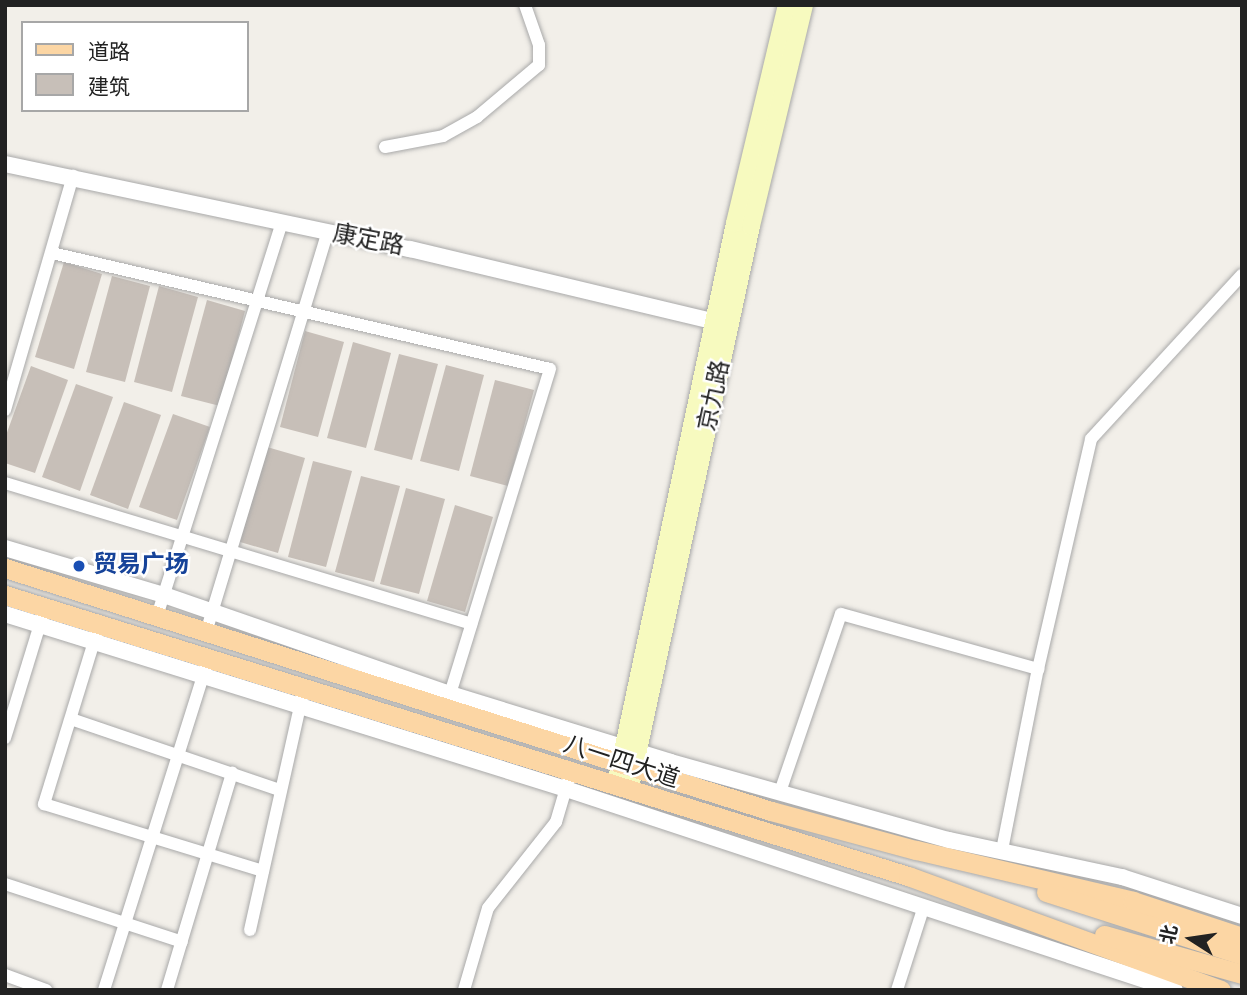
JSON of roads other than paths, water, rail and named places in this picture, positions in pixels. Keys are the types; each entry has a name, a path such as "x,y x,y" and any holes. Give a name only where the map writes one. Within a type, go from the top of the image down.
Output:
{"main road":[{"name":"京九路","path":"628,767 723,324 787,5"},
{"name":"京九路","path":"723,324 804,5"},
{"name":"八一四大道","path":"5,568 161,604 448,701 628,767 908,876 1221,990"},
{"name":"八一四大道","path":"5,595 42,617 302,698 572,768 628,767 916,850 1133,901 1242,937"},
{"path":"916,850 1242,955"},
{"path":"908,876 1242,974"}],"street":[{"path":"385,146 443,136 477,117 539,65 539,45 525,5"},
{"name":"康定路","path":"5,164 74,176 723,324"},
{"path":"5,410 74,176"},
{"path":"5,548 161,604 282,223"},
{"path":"210,620 327,233"},
{"path":"52,253 550,369 448,701"},
{"path":"1002,850 1038,669 1091,439 1242,275"},
{"path":"5,483 471,624"},
{"path":"5,614 42,617 5,738"},
{"path":"780,792 841,614 1038,669"},
{"path":"96,634 44,804 263,871"},
{"path":"104,990 205,667"},
{"path":"250,930 302,698 566,789 1175,990"},
{"path":"71,719 280,790"},
{"path":"628,767 780,792 949,841 1122,877 1242,916"},
{"path":"464,990 488,908 556,822 572,768"},
{"path":"167,990 232,773"},
{"path":"5,884 182,942"},
{"path":"897,990 924,906"},
{"path":"5,975 46,990"}],"place":[{"name":"贸易广场","path":"79,566"}]}
